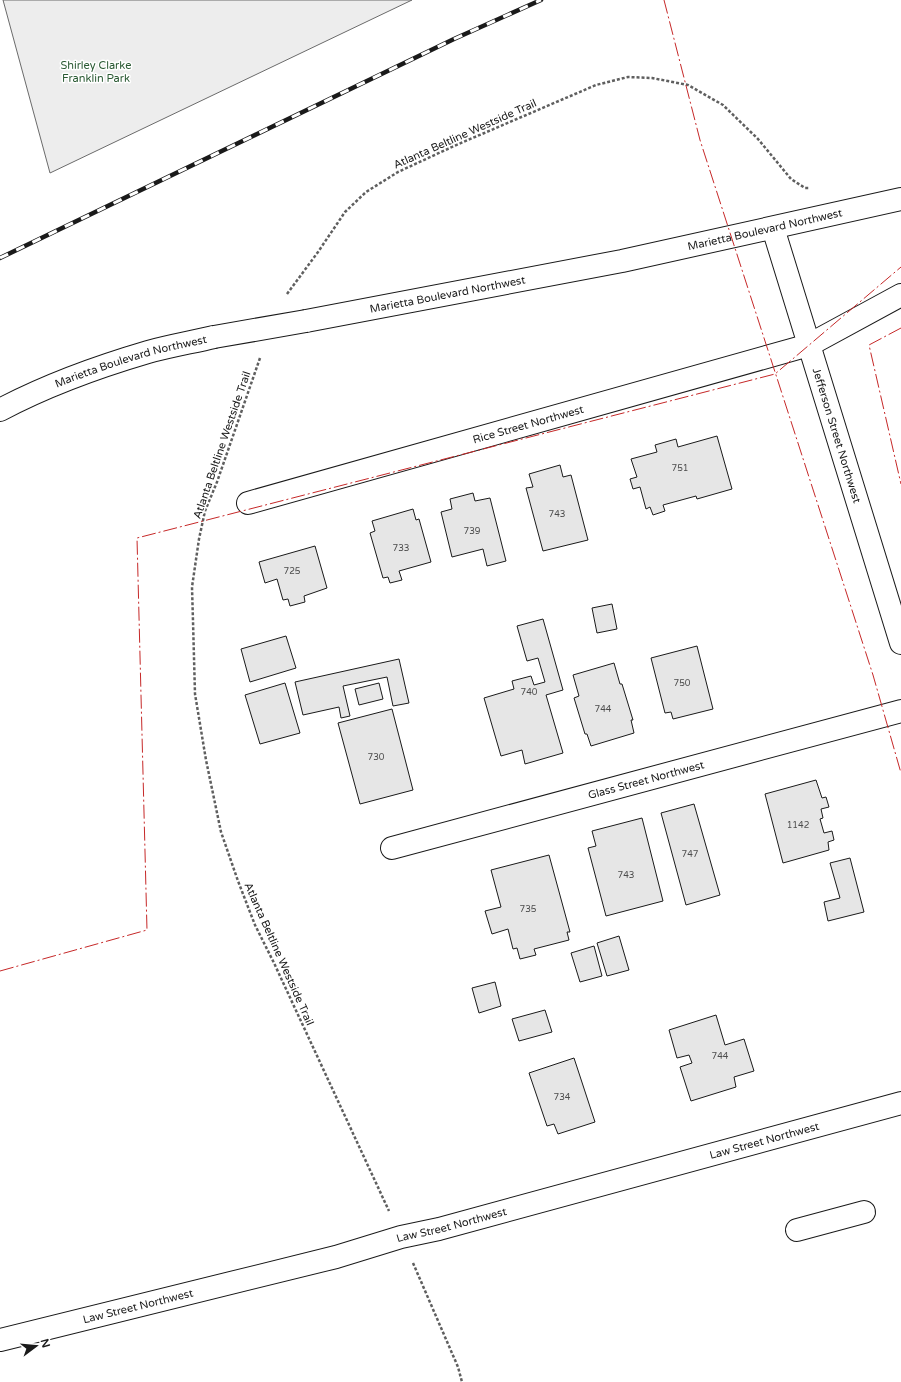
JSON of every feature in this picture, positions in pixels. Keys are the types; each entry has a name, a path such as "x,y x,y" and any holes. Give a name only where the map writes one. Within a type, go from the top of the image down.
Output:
{"street":[{"name":"Marietta Boulevard Northwest","path":"0,410 21,399 80,374 150,352 214,337 622,261 901,198"},
{"name":"Jefferson Street Northwest","path":"773,228 901,643"},
{"name":"Rice Street Northwest","path":"248,503 809,345 901,295"},
{"name":"Glass Street Northwest","path":"392,848 901,711"},
{"name":"Law Street Northwest","path":"0,1340 336,1257 401,1237 447,1227 901,1103"},
{"path":"797,1230 864,1212"}],"path":[{"name":"Atlanta Beltline Westside Trail","path":"283,298 318,252 345,212 366,192 398,172 454,146 596,85 628,77 652,78 688,84 723,105 758,139 791,179 805,188 813,187"},
{"name":"Atlanta Beltline Westside Trail","path":"261,356 217,482 205,510 198,539 192,587 195,694 206,760 221,832 255,925 401,1237 458,1367 462,1382"}],"shaded area":[{"name":"Shirley Clarke Franklin Park","path":"3,0 412,0 50,173"}],"building":[{"path":"717,436 732,489 697,499 696,496 663,505 665,511 653,515 650,507 646,509 640,487 633,489 630,479 637,477 631,459 657,452 655,445 676,439 678,447"},
{"path":"560,465 563,477 571,475 588,540 543,551 526,488 533,487 529,474"},
{"path":"473,493 475,501 490,498 506,561 487,566 483,549 452,557 441,512 452,509 450,499"},
{"path":"413,509 416,520 419,519 431,562 399,571 402,580 390,583 388,577 383,578 370,533 375,531 372,521"},
{"path":"315,546 327,588 304,596 305,602 290,606 288,599 283,600 277,579 265,583 259,562"},
{"path":"612,604 617,629 597,633 592,608"},
{"path":"543,619 563,690 546,695 563,753 525,764 522,750 501,756 484,698 514,689 512,681 531,676 534,685 545,682 538,658 527,661 517,626"},
{"path":"286,636 296,668 250,682 241,649"},
{"path":"697,646 713,709 673,719 671,712 665,713 651,658"},
{"path":"399,659 409,703 393,706 387,677 343,686 350,716 341,718 339,707 303,715 295,682"},
{"path":"614,663 633,720 631,720 634,733 591,746 587,734 585,734 574,698 579,696 573,675"},
{"path":"285,683 300,733 260,744 245,695"},
{"path":"379,683 383,699 359,705 355,689"},
{"path":"392,709 413,790 360,804 338,723"},
{"path":"816,780 822,798 826,797 829,807 821,809 823,818 820,819 824,833 832,831 834,840 828,842 829,850 783,863 765,794"},
{"path":"694,804 720,895 686,905 661,813"},
{"path":"642,818 663,901 606,916 588,848 596,846 592,831"},
{"path":"549,855 570,932 567,932 569,940 534,949 536,955 520,959 517,948 513,949 508,929 492,934 485,911 501,907 491,870"},
{"path":"850,858 864,912 828,921 824,902 840,898 830,863"},
{"path":"619,936 629,970 607,976 597,943"},
{"path":"594,946 602,976 580,982 571,953"},
{"path":"495,982 501,1006 479,1013 472,988"},
{"path":"545,1010 552,1032 519,1041 512,1019"},
{"path":"716,1015 725,1045 744,1039 754,1071 734,1077 736,1087 691,1101 680,1067 692,1063 689,1055 677,1058 669,1030"},
{"path":"574,1058 595,1122 558,1134 554,1124 547,1126 529,1073"}],"railway":[{"path":"0,258 454,39 541,0"}],"power":[{"path":"664,0 700,140 873,675 901,773"},
{"path":"0,971 147,930 137,538 775,374 901,267"},
{"path":"901,328 869,345 901,484"}]}
